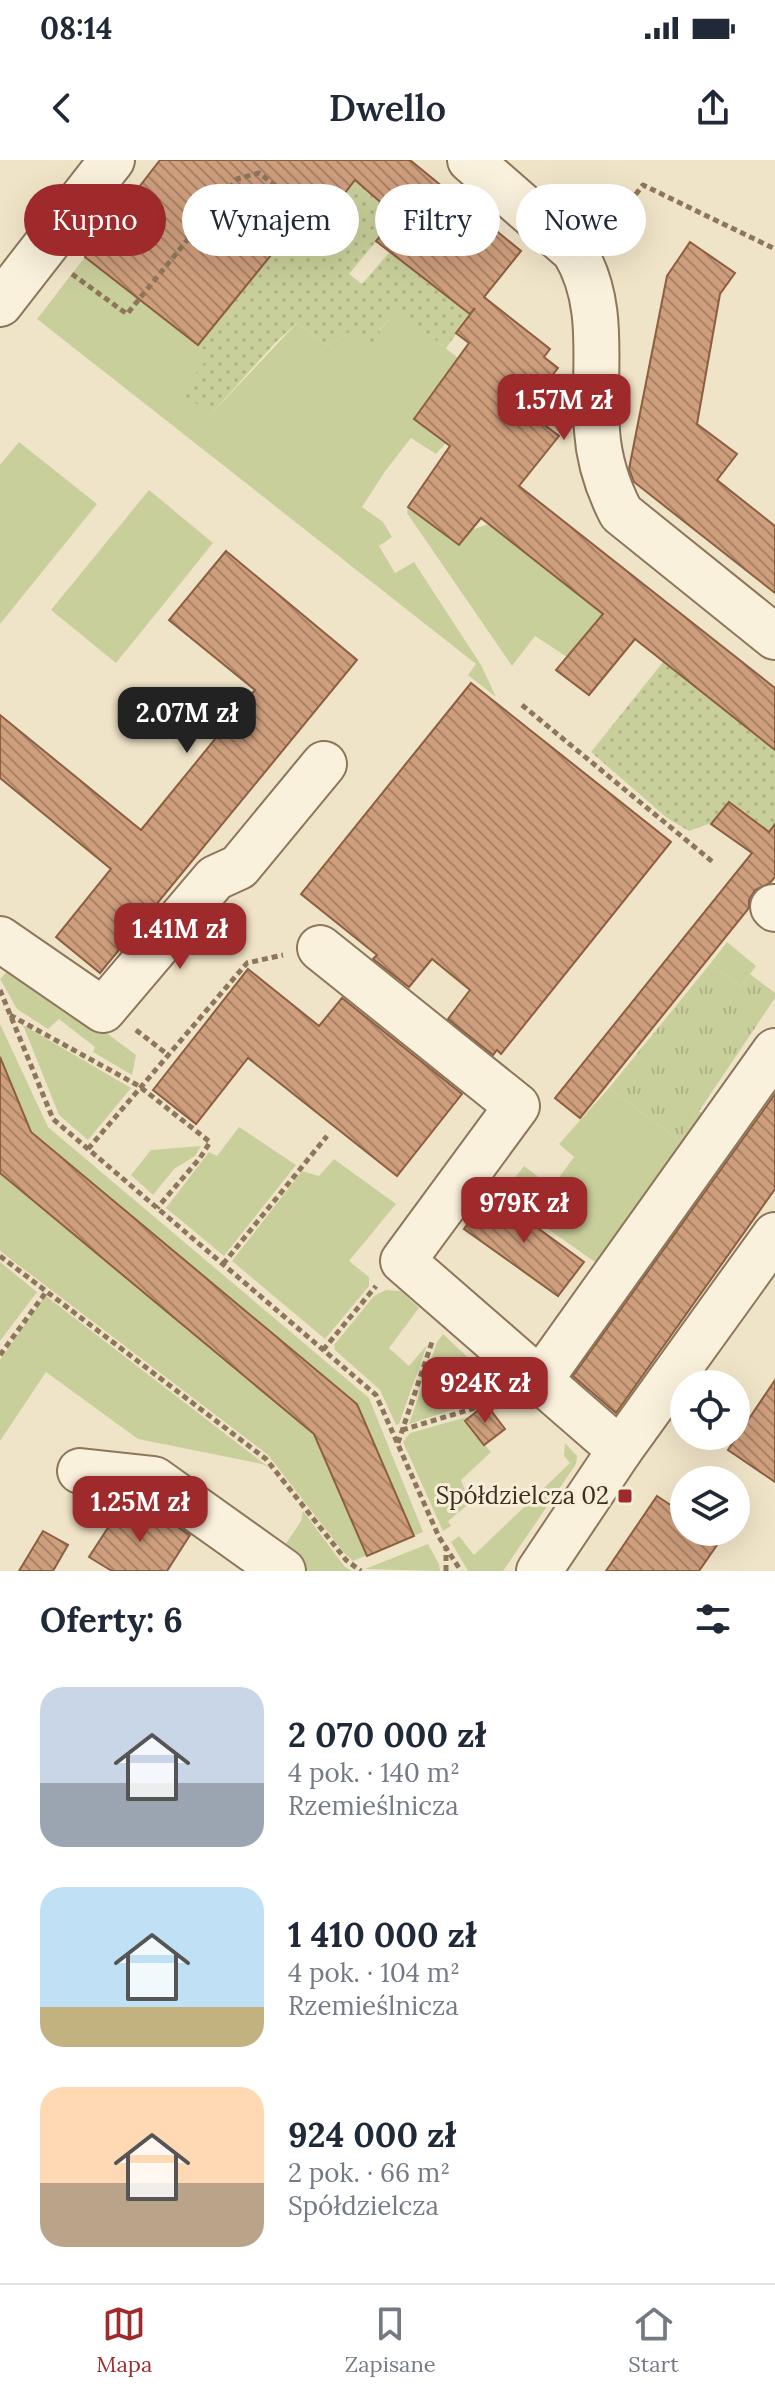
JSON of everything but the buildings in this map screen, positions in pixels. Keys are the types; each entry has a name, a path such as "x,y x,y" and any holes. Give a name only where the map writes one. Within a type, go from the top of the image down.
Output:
{"street":[{"path":"93,184 112,160"},
{"path":"470,160 564,242 584,267 591,286 597,328 600,457 608,488 621,513 775,637"},
{"path":"0,304 37,256"},
{"path":"0,939 103,1010 215,878 239,867 324,764"},
{"path":"320,948 517,1106 403,1261 620,1450"},
{"path":"537,1378 775,1051"},
{"path":"539,1571 620,1450 775,1235"},
{"path":"80,1471 154,1479 283,1571"}],"path":[{"path":"233,184 237,179 259,173 273,184"},
{"path":"646,186 775,249"},
{"path":"46,256 127,314 182,246"},
{"path":"522,705 714,863"},
{"path":"88,1149 247,963 320,948"},
{"path":"0,990 53,1119 376,1395 446,1548 461,1571"},
{"path":"10,1015 141,1088 210,1142 157,1208"},
{"path":"150,1042 167,1054"},
{"path":"223,1264 327,1136"},
{"path":"0,1256 266,1459 346,1560 361,1571"},
{"path":"323,1350 394,1264 403,1261"},
{"path":"0,1355 46,1292"},
{"path":"397,1444 434,1335 458,1309"},
{"path":"402,1430 475,1408 487,1400 492,1406 537,1378"},
{"path":"446,1548 446,1571"}],"green space":[{"path":"355,180 375,197 375,243 349,274 362,284 386,256 412,256 426,279 471,314 446,348 398,311 379,330 382,339 371,347 351,331 328,346 297,323 212,413 180,394 211,354 198,345 269,256 359,256 359,184 352,184"},
{"path":"85,257 212,354 212,413 297,323 328,346 351,331 379,331 398,310 458,358 414,418 446,443 436,454 411,438 362,507 383,522 392,537 379,546 395,573 414,562 481,665 496,697 468,675 476,664 37,319"},
{"path":"19,442 97,504 0,624 0,465"},
{"path":"149,490 213,543 116,663 51,610"},
{"path":"408,507 459,545 471,530 489,524 612,621 567,657 535,636 512,666 407,513"},
{"path":"663,662 775,750 775,836 729,803 711,823 689,831 667,818 591,752"},
{"path":"727,942 756,966 741,986 710,964"},
{"path":"14,964 136,1055 132,1075 93,1052 95,1047 59,1019 48,1029 17,1009 0,979"},
{"path":"710,964 741,986 750,974 775,993 775,998 679,1141 609,1088"},
{"path":"0,1024 48,1127 369,1398 423,1532 353,1561 268,1455 0,1251"},
{"path":"23,1025 131,1088 88,1140 59,1115"},
{"path":"609,1088 679,1141 699,1111 711,1119 605,1269 501,1196 524,1166 552,1187 574,1157 559,1144"},
{"path":"239,1127 296,1165 224,1256 166,1208 209,1152 217,1156"},
{"path":"201,1146 195,1156 174,1169 153,1195 131,1175 151,1150"},
{"path":"334,1159 396,1204 349,1261 369,1277 369,1286 325,1339 232,1261 302,1171 319,1176"},
{"path":"0,1262 37,1292 0,1341"},
{"path":"386,1290 401,1291 419,1308 389,1348 409,1366 427,1345 399,1424 396,1425 380,1390 335,1350 334,1345 374,1296"},
{"path":"45,1296 271,1469 262,1464 138,1439 46,1372 0,1441 0,1360"},
{"path":"443,1334 500,1388 480,1401 409,1424 437,1342"},
{"path":"470,1416 465,1421 491,1452 461,1480 470,1503 448,1521 451,1526 443,1531 403,1442 410,1433"},
{"path":"565,1443 577,1456 576,1464 503,1571 468,1571 451,1542 459,1536 474,1555 570,1463 564,1456"},
{"path":"303,1511 345,1567 352,1571 305,1571 281,1557 279,1554 301,1521"},
{"path":"428,1544 440,1571 365,1569"}],"place":[{"name":"Spółdzielcza 02","path":"625,1496"}]}
